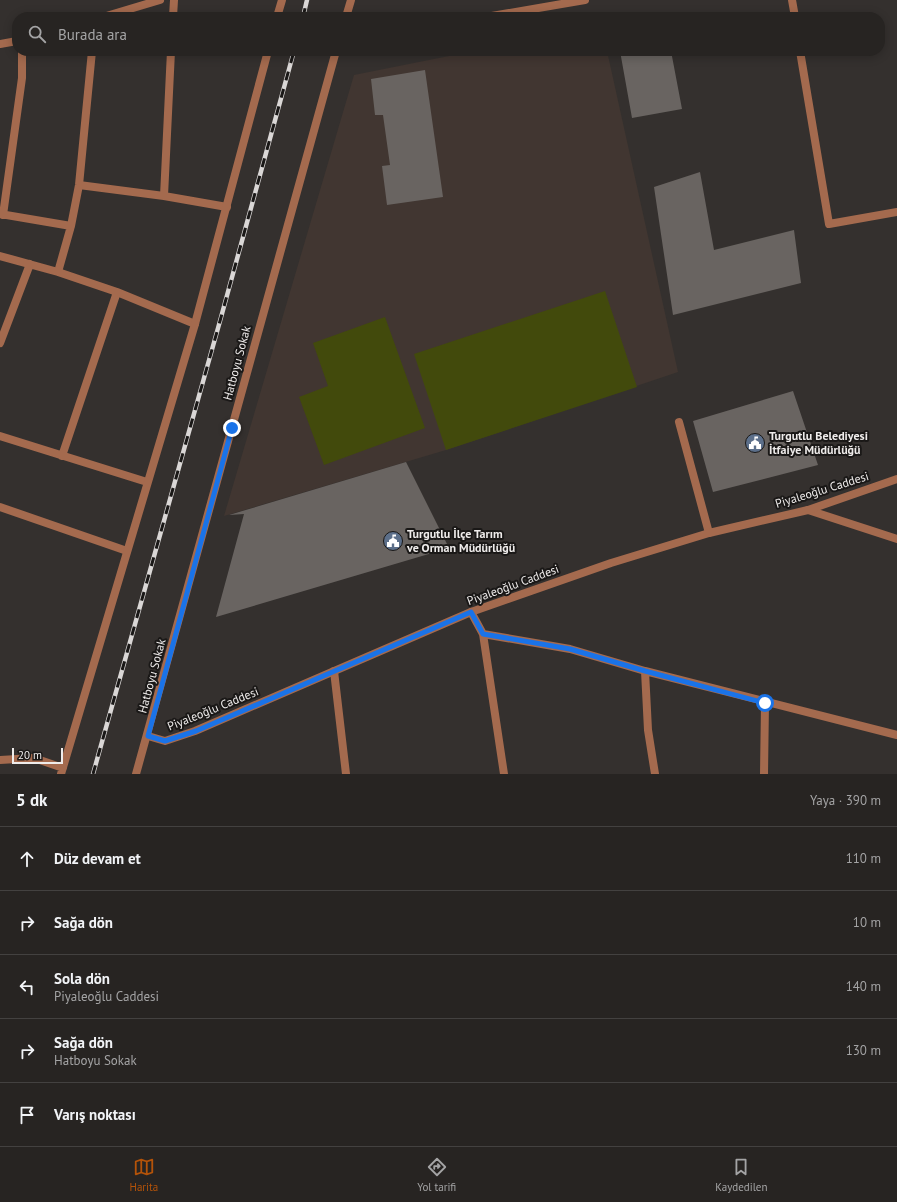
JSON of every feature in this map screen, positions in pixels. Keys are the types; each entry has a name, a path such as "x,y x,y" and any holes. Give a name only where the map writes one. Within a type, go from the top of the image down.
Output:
{"street":[{"path":"120,12 160,0"},
{"path":"173,12 174,0"},
{"path":"278,12 282,0"},
{"path":"347,12 351,0"},
{"path":"515,12 585,0"},
{"path":"792,0 793,12"},
{"path":"0,44 12,42"},
{"path":"22,56 22,78 1,215 71,226"},
{"path":"58,272 71,226 78,185 91,56"},
{"path":"164,196 171,56"},
{"path":"0,760 34,758 62,771 195,324 267,56"},
{"name":"Hatboyu Sokak","path":"136,774 148,736 335,56"},
{"path":"801,56 829,224 897,212"},
{"path":"78,185 164,196 227,207"},
{"path":"0,256 58,272 117,292 195,324"},
{"path":"0,343 30,264"},
{"path":"62,456 117,292"},
{"path":"679,422 709,533"},
{"path":"0,436 147,482"},
{"name":"Piyaleoğlu Caddesi","path":"148,736 165,741 196,731 471,612 611,563 709,533 808,510 897,479"},
{"path":"0,507 127,551"},
{"path":"808,510 897,539"},
{"path":"471,612 483,634 504,774"},
{"path":"483,634 570,649 765,703 897,735"},
{"path":"334,671 346,774"},
{"path":"645,671 648,730 655,774"},
{"path":"764,774 765,703"}],"shaded area":[{"path":"449,56 608,56 678,372 446,450 224,516 354,75"}],"green space":[{"path":"605,291 637,387 446,450 414,354"},
{"path":"385,317 425,428 324,465 299,397 328,386 313,343"}],"building":[{"path":"621,56 672,56 682,109 632,118"},
{"path":"425,70 443,197 387,205 382,166 390,165 383,115 375,115 371,79"},
{"path":"700,172 714,250 794,230 801,283 673,315 654,187"},
{"name":"Turgutlu Belediyesi İtfaiye Müdürlüğü","path":"793,391 818,465 713,492 693,421"},
{"name":"Turgutlu İlçe Tarım ve Orman Müdürlüğü","path":"406,462 449,548 216,617 244,514 229,515"}],"railway":[{"path":"304,12 307,0"},
{"path":"93,774 293,56"}],"place":[{"name":"Turgutlu Belediyesi İtfaiye Müdürlüğü","path":"755,443"},
{"name":"Turgutlu İlçe Tarım ve Orman Müdürlüğü","path":"393,541"}],"route":[{"path":"232,428 148,736 165,741 196,731 471,612 483,634 570,649 765,703"}]}
